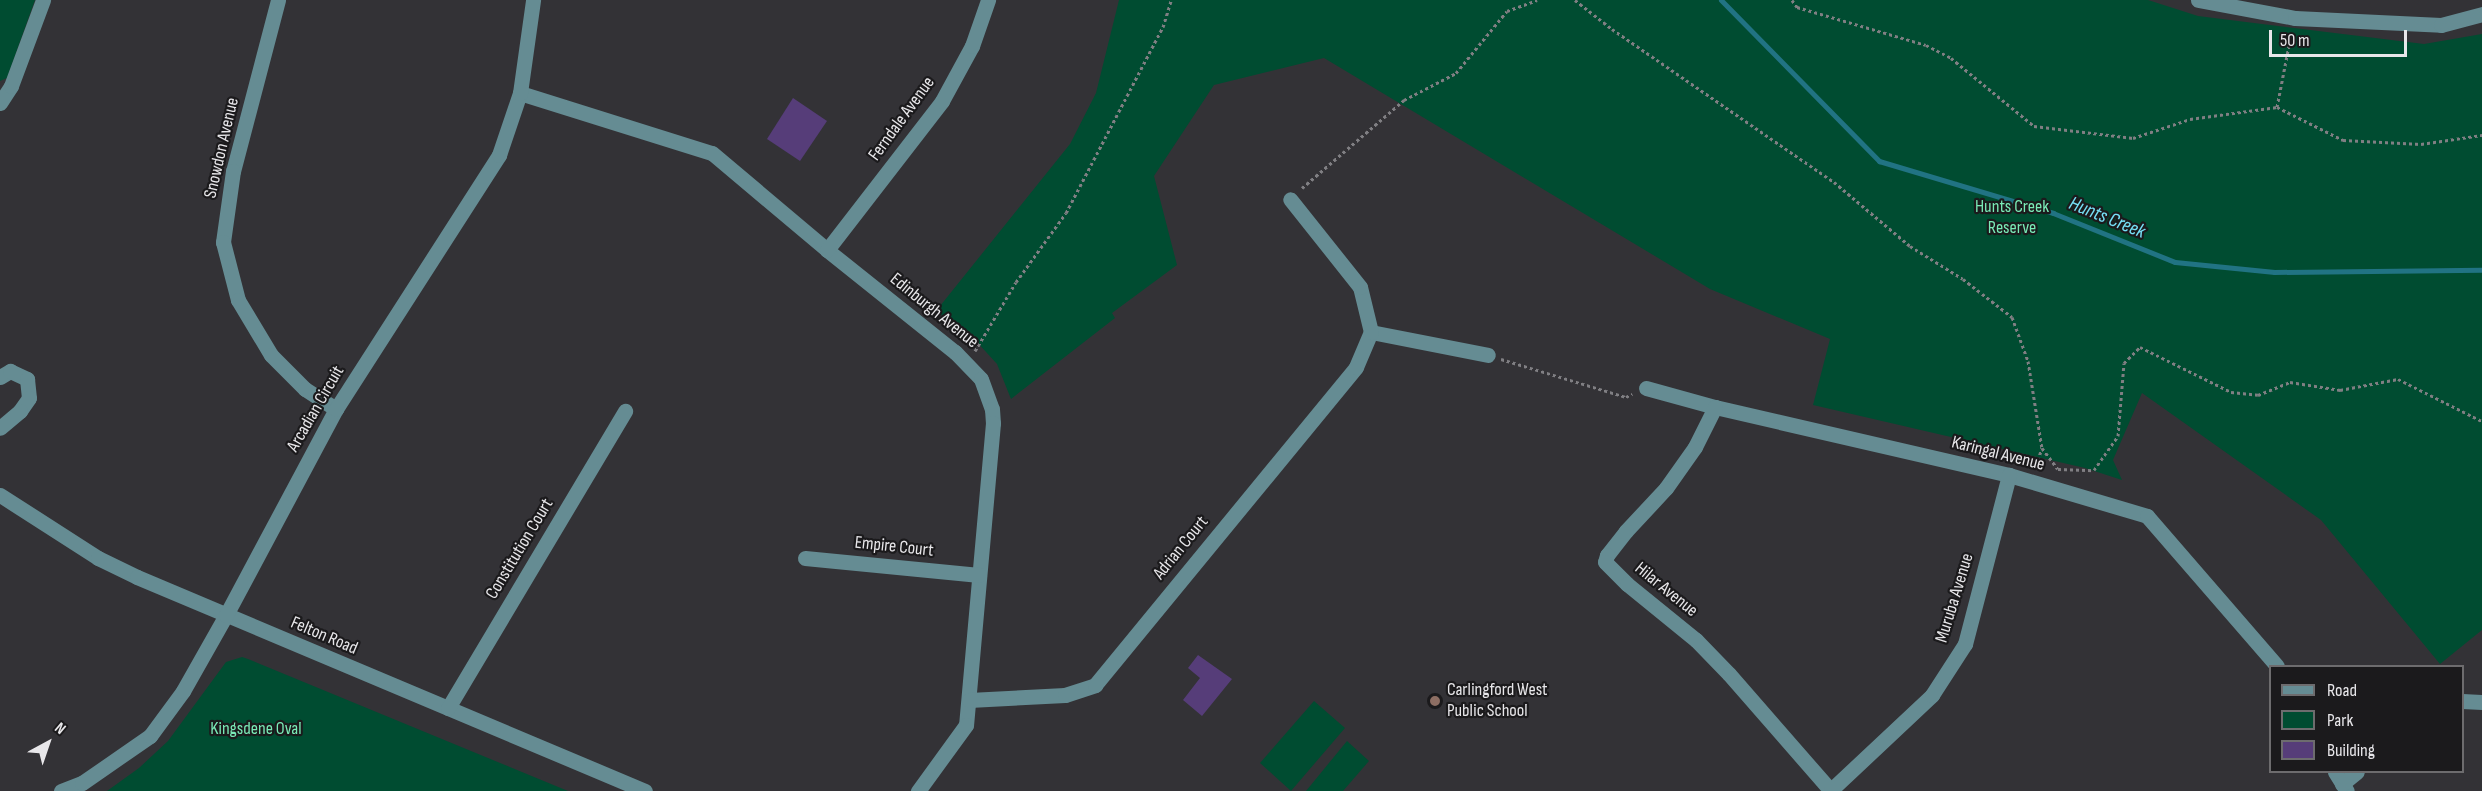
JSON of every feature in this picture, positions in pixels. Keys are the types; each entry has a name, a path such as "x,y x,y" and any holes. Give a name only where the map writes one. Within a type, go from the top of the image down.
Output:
{"street":[{"path":"0,103 11,86 43,0"},
{"name":"Snowdon Avenue","path":"278,0 233,171 223,242 238,300 271,355 305,389 336,409"},
{"name":"Arcadian Circuit","path":"61,791 82,783 150,736 183,690 226,615 336,409 499,155 520,93 533,0"},
{"name":"Ferndale Avenue","path":"827,250 942,102 972,46 988,0"},
{"path":"2198,0 2295,18 2441,25 2482,14"},
{"name":"Edinburgh Avenue","path":"520,93 712,153 827,250 967,362 981,379 992,409 966,726 918,791"},
{"path":"1290,199 1360,287 1371,332 1488,355"},
{"name":"Adrian Court","path":"969,700 1065,695 1095,685 1356,367 1371,332"},
{"path":"0,377 10,371 27,379 29,398 20,411 0,428"},
{"name":"Karingal Avenue","path":"1646,388 1715,407 2009,475 2147,516 2276,665"},
{"name":"Hilar Avenue","path":"1715,407 1695,447 1672,480 1607,555 1605,562 1696,640 1721,665 1831,790"},
{"name":"Constitution Court","path":"448,708 625,411"},
{"name":"Muruba Avenue","path":"1831,790 1932,695 1965,644 2009,475"},
{"name":"Felton Road","path":"0,495 98,558 226,615 448,708 611,785 645,791"},
{"name":"Empire Court","path":"805,558 979,575"},
{"path":"2464,701 2482,702"},
{"path":"2341,782 2354,773"}],"path":[{"path":"967,362 1016,282 1066,213 1163,27 1171,0"},
{"path":"1290,199 1404,100 1456,73 1507,11 1537,0"},
{"path":"1575,0 1612,29 1834,182 1910,246 1963,279 2012,317 2028,361 2042,448 2058,469 2094,470 2118,436 2124,363 2140,347 2231,392 2258,395 2290,382 2340,390 2398,379 2482,421"},
{"path":"1792,0 1797,7 1926,45 1951,58 2034,126 2133,138 2190,119 2277,107 2343,140 2421,144 2482,135"},
{"path":"2277,107 2295,18"},
{"path":"1488,355 1626,397 1646,388"}],"green space":[{"path":"0,0 35,0 7,78 0,81"},
{"name":"Hunts Creek Reserve","path":"1119,0 2148,0 2198,16 2424,44 2482,34 2482,630 2440,664 2321,520 2142,393 2113,460 2122,480 2085,468 1813,405 1830,339 1710,289 1324,58 1214,85 1154,176 1177,265 1112,313 1115,318 1011,399 997,364 976,341 936,311 1070,144 1096,93"},
{"name":"Kingsdene Oval","path":"242,657 568,791 107,791 139,768 168,741 226,662"},
{"path":"1314,701 1345,728 1291,791 1260,763"},
{"path":"1347,741 1369,761 1343,791 1306,791"}],"building":[{"path":"793,98 827,121 800,161 767,139"},
{"path":"1198,655 1232,679 1202,716 1183,700 1200,678 1188,668"}],"waterway":[{"name":"Hunts Creek","path":"1721,0 1879,161 2053,213 2175,262 2274,272 2482,270"}],"place":[{"name":"Carlingford West Public School","path":"1435,701"}]}
